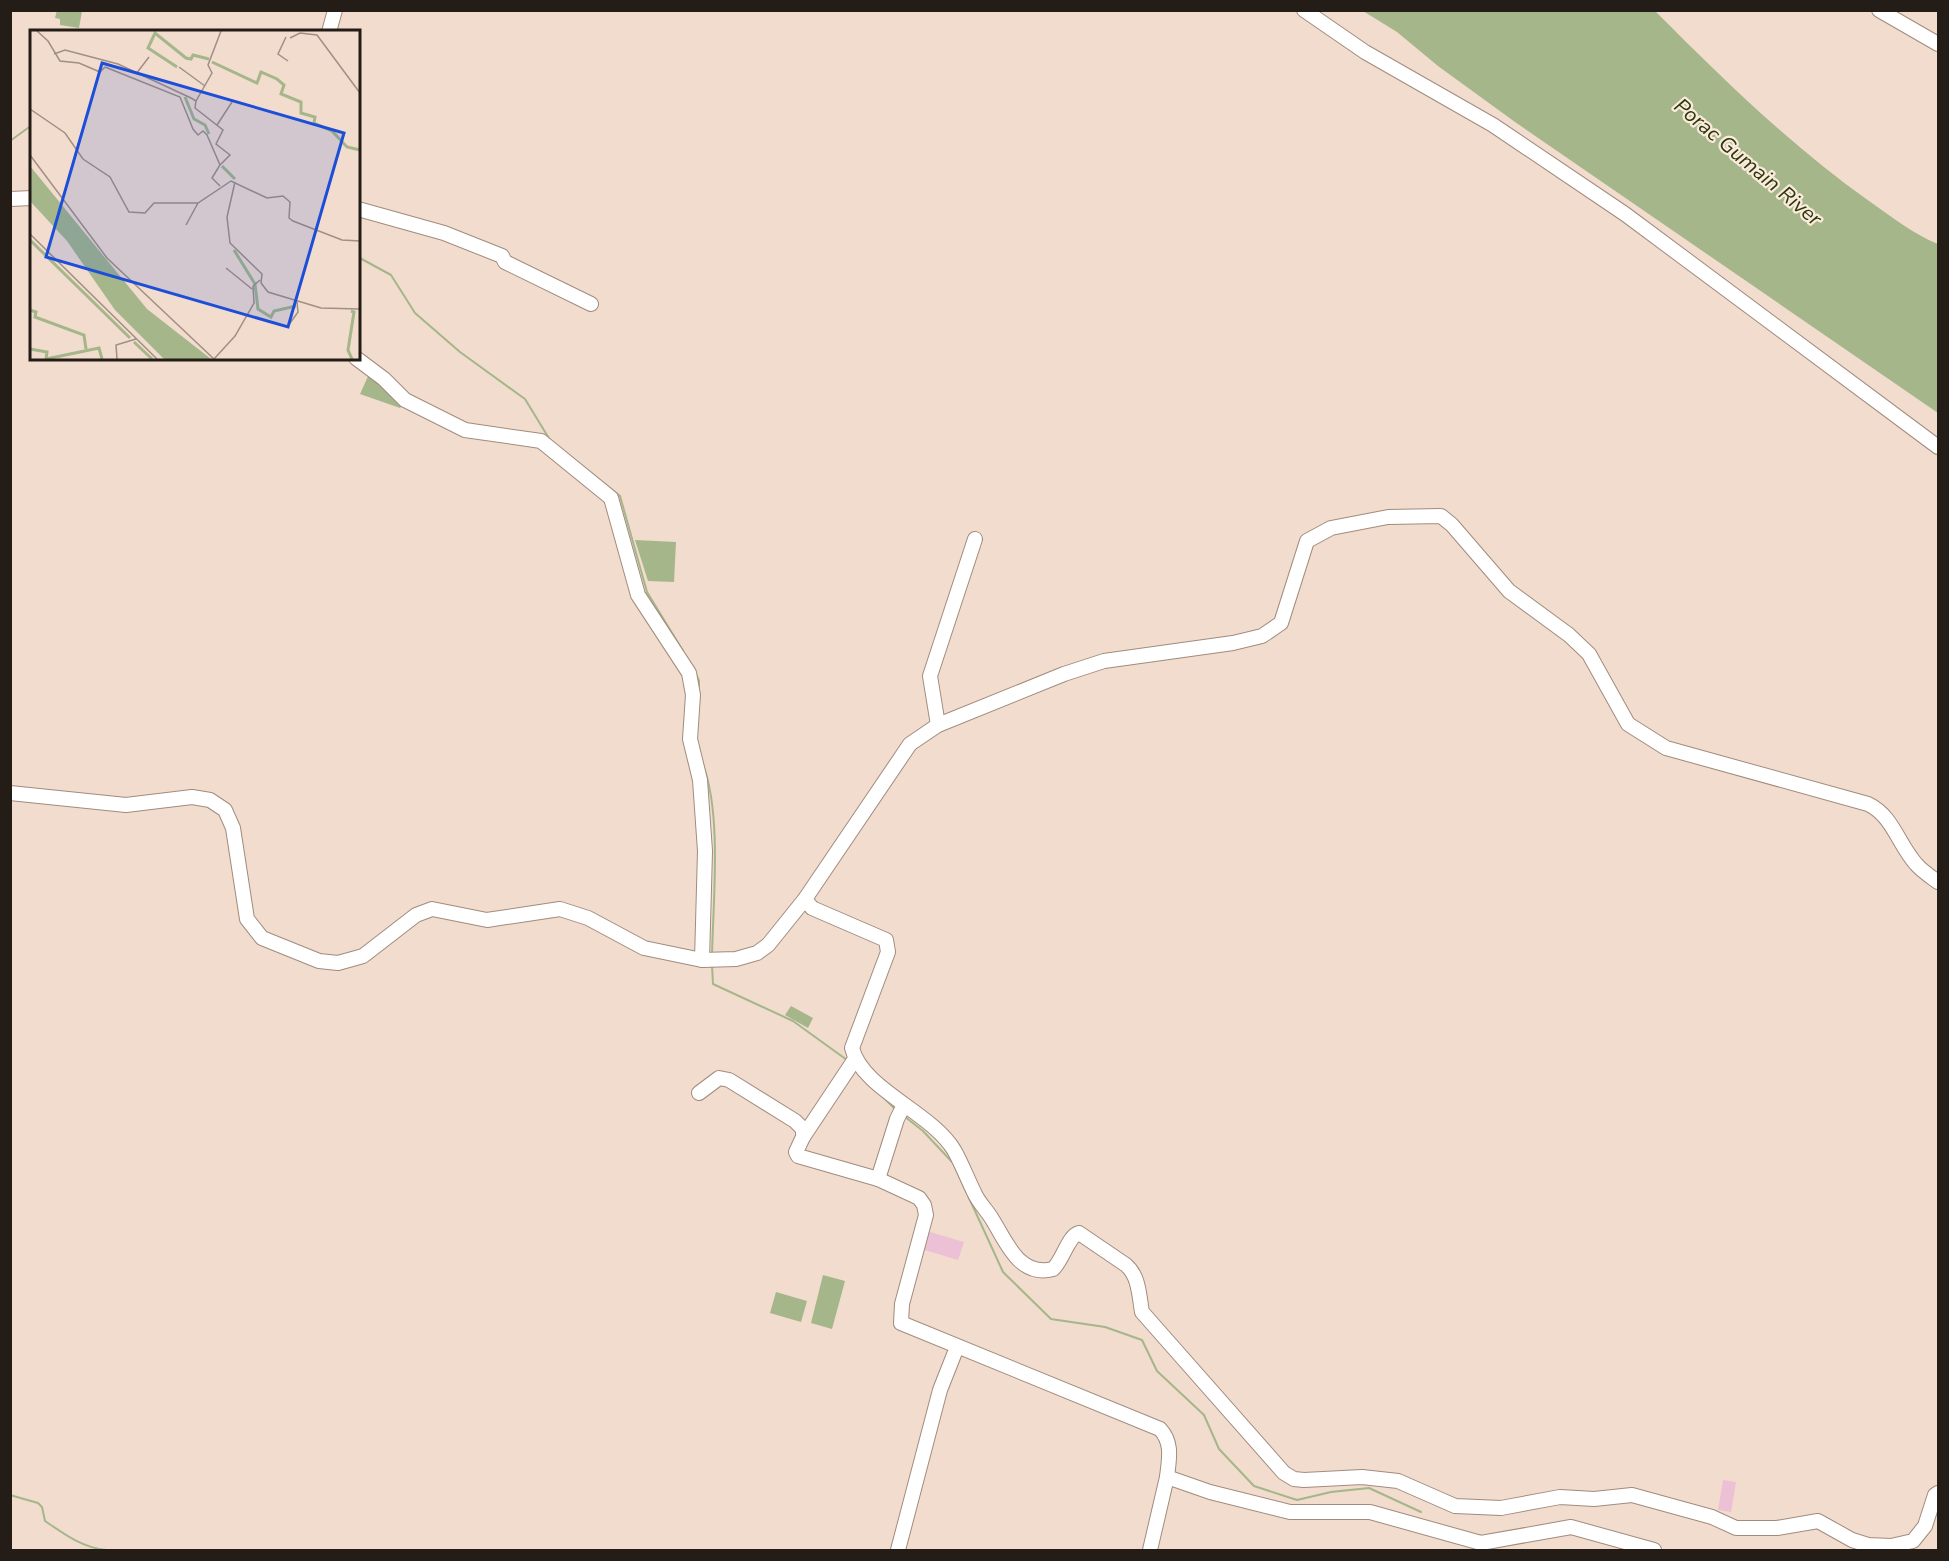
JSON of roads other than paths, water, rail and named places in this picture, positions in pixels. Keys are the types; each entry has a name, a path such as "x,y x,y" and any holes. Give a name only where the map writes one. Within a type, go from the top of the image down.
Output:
{"street":[{"path":"330,30 335,10"},
{"path":"1304,10 1365,52 1493,125 1625,214 1938,447"},
{"path":"1879,10 1938,44"},
{"path":"10,199 30,198"},
{"path":"360,210 444,233 501,256 506,262 591,304"},
{"path":"359,360 384,379 405,400 465,430 541,441 611,498 638,595 689,673 693,683 690,739 700,780 705,851 702,960"},
{"path":"10,793 126,805 192,797 210,800 225,810 233,828 247,919 262,938 319,961 338,963 363,956 416,915 432,909 487,920 560,909 588,918 644,948 702,960 736,959 757,953 768,945 805,899 910,744 938,725 1064,674 1104,661 1233,643 1262,636 1281,623 1307,541 1331,528 1388,517 1430,514 1441,516 1452,525 1509,591 1569,635 1589,654 1628,724 1643,735 1666,748 1879,809 1916,864 1938,882"},
{"path":"938,725 930,676 975,539"},
{"path":"805,899 812,908 886,940 888,952 852,1048 855,1059 901,1112 923,1116 946,1138 974,1194 992,1219 1002,1240 1027,1266 1041,1271 1053,1269 1076,1233 1083,1235 1133,1271 1142,1312 1284,1473 1294,1479 1362,1477 1398,1481 1455,1506 1501,1508 1560,1497 1594,1498 1632,1495 1712,1517 1736,1528 1777,1528 1818,1521 1852,1540 1868,1545 1891,1546 1914,1546 1938,1493"},
{"path":"855,1059 796,1148 798,1155 878,1179 919,1198 924,1205 926,1215 902,1304 901,1323 1160,1429 1167,1437 1170,1447 1167,1477 1150,1551"},
{"path":"699,1093 719,1078 729,1080 795,1121 803,1129 803,1137"},
{"path":"878,1179 901,1112"},
{"path":"898,1550 940,1390 957,1347"},
{"path":"1167,1477 1210,1492 1290,1512 1370,1512 1481,1543 1571,1527 1654,1551"}],"water":[{"path":"57,10 82,11 79,28 60,25 60,19 55,18"},
{"name":"Porac Gumain River","path":"1363,11 1655,11 1732,86 1812,157 1894,219 1938,244 1938,413 1515,122 1438,66 1397,32"},
{"path":"370,372 404,403 400,408 360,394"},
{"path":"635,540 676,542 674,582 648,581"},
{"path":"791,1006 813,1018 808,1028 785,1015"},
{"path":"823,1275 845,1281 832,1329 811,1323"},
{"path":"776,1292 807,1301 801,1322 770,1313"}],"waterway":[{"path":"10,141 30,126"},
{"path":"360,258 391,275 415,313 460,352 525,399 550,440"},
{"path":"560,448 620,496 647,592 683,651"},
{"path":"696,674 699,681 699,710"},
{"path":"703,765 713,808 715,885 712,956"},
{"path":"712,965 713,984 793,1021 847,1060"},
{"path":"880,1094 895,1109"},
{"path":"904,1116 923,1131 953,1163 1003,1272 1051,1319 1105,1327 1142,1340 1157,1371 1204,1415 1219,1449 1254,1486 1297,1500 1331,1492 1369,1488 1421,1512"},
{"path":"10,1495 38,1503 42,1507 45,1521 82,1543 106,1550"}]}
